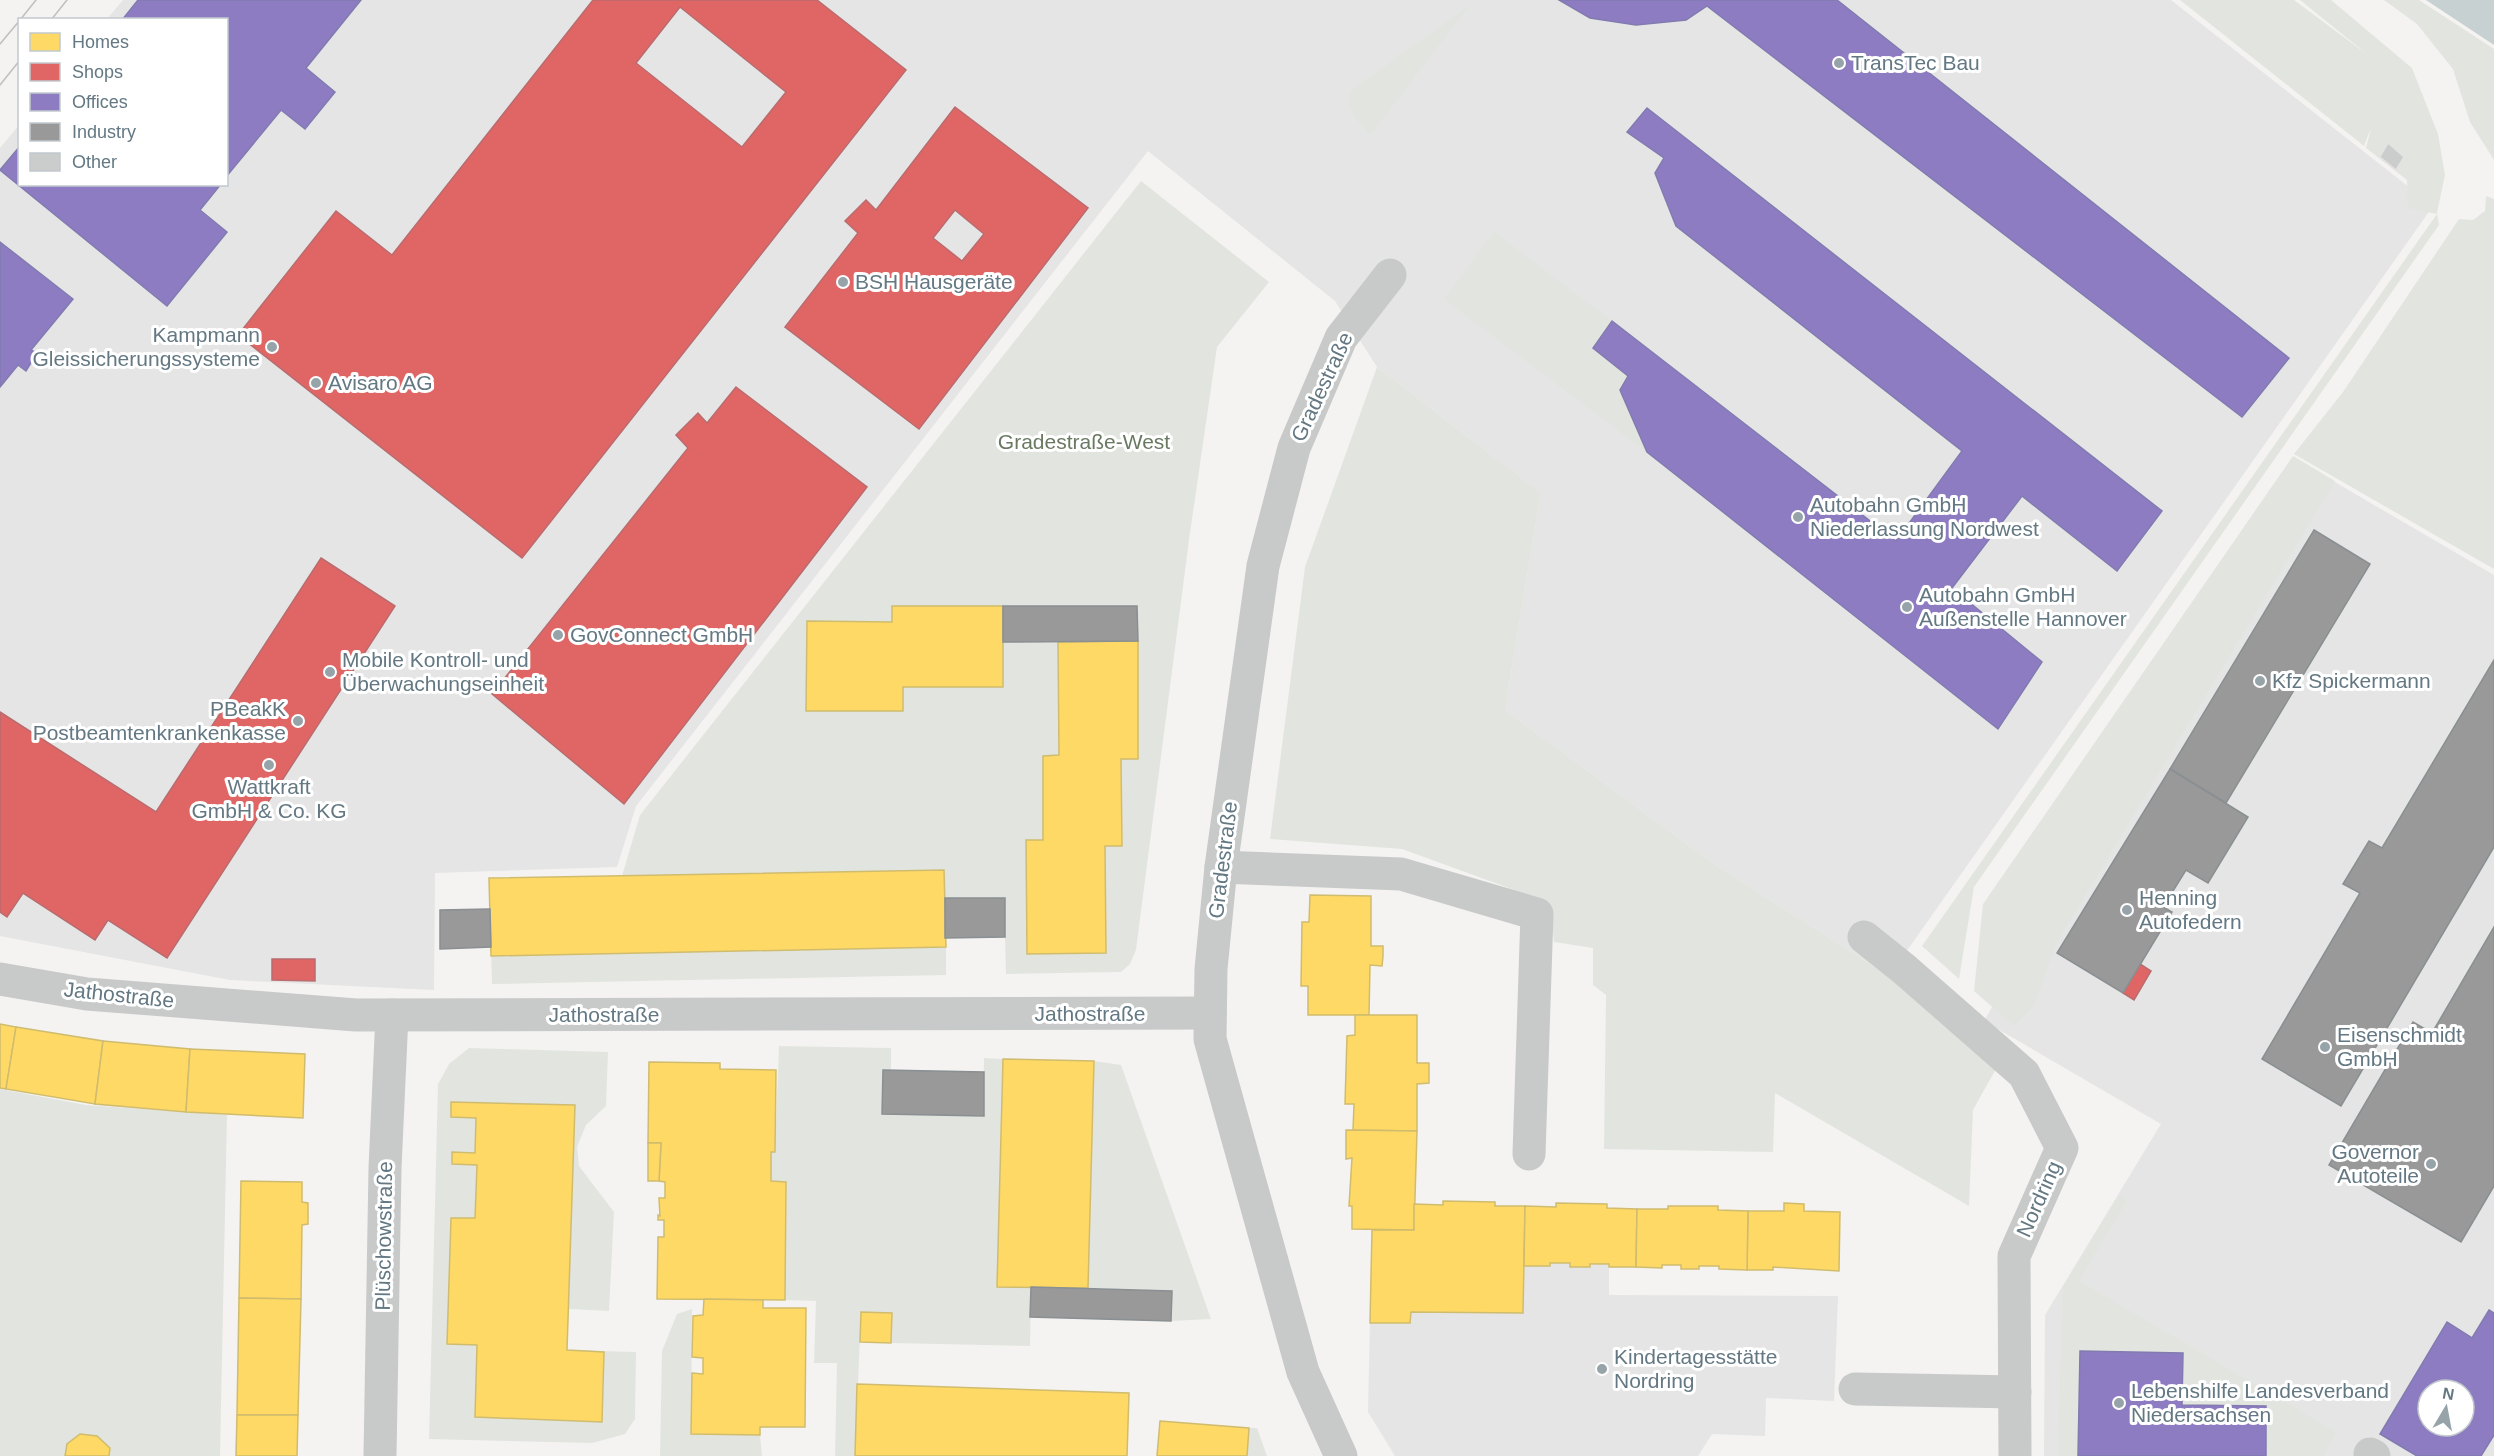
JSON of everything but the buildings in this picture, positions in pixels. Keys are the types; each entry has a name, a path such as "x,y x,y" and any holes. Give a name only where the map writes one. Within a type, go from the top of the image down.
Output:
{"street":[{"name":"Gradestraße","path":"1341,1456 1303,1372 1210,1039 1211,969 1221,867 1263,566 1294,448 1341,338 1389,275"},
{"path":"1221,867 1401,874 1537,914 1528,1154"},
{"name":"Nordring","path":"1864,937 2024,1074 2062,1148 2014,1256 2015,1456"},
{"name":"Jathostraße","path":"0,979 87,994 356,1015 1210,1013"},
{"name":"Plüschowstraße","path":"380,1456 385,1168 392,1015"},
{"path":"1855,1389 2015,1392"}],"shaded area":[{"path":"123,0 2171,0 2433,206 1889,976 1714,864 1505,710 1541,493 1377,367 1335,301 1148,151 636,806 617,867 435,873 434,990 230,980 0,936 0,148 18,126 18,186 228,186 228,18 108,18"},
{"path":"2426,0 2494,0 2494,45"},
{"path":"2309,467 2494,575 2494,1456 2044,1456 2045,1315 2161,1124 1984,1021"},
{"name":"Kindertagesstätte Nordring","path":"1372,1230 1414,1230 1414,1264 1550,1266 1550,1263 1570,1263 1570,1267 1609,1264 1609,1295 1838,1296 1834,1401 1766,1398 1765,1436 1712,1434 1698,1456 1395,1456 1368,1412"}],"green space":[{"path":"2180,0 2294,0 2368,55 2300,0 2331,0 2412,68 2438,134 2445,175 2437,213 2439,225 1974,887 1959,979 1922,946 2437,214 2408,208 2407,180 2366,148 2371,128 2364,146"},
{"path":"2384,0 2419,0 2494,49 2494,160 2470,122 2453,69 2417,24"},
{"path":"1469,6 1370,135 1350,108 1349,102 1353,89"},
{"name":"Gradestraße-West","path":"1141,181 1269,282 1217,347 1189,540 1136,950 1130,964 1121,972 1006,974 1005,937 946,938 946,975 492,984 489,878 622,876 640,815"},
{"path":"2486,196 2494,199 2494,569 2294,454 2343,392 2459,219 2473,220 2485,211"},
{"path":"1494,232 1612,321 1593,348 1628,376 1620,391 1647,452 1444,299"},
{"path":"1377,367 1541,493 1505,710 1714,864 1889,976 1997,1067 1973,1110 1969,1206 1775,1093 1773,1152 1604,1149 1606,995 1593,985 1593,948 1554,942 1550,906 1542,900 1402,849 1270,839 1305,567"},
{"path":"2293,456 2335,481 2056,944 2034,1006 2014,1026 1974,991 1983,904"},
{"path":"779,1046 891,1048 891,1070 883,1070 883,1114 983,1116 984,1058 1003,1059 997,1287 1031,1287 1030,1346 891,1343 892,1313 861,1312 855,1456 835,1456 837,1363 814,1363 816,1301 785,1300 786,1182 771,1181 771,1152 775,1152"},
{"path":"469,1048 608,1052 606,1106 586,1125 577,1147 579,1166 614,1212 609,1311 569,1309 567,1350 636,1352 635,1419 625,1434 592,1443 429,1439 438,1084 449,1064"},
{"path":"1094,1061 1121,1065 1211,1319 1171,1321 1172,1291 1088,1288"},
{"path":"0,1089 86,1105 227,1115 220,1456 0,1456"},
{"path":"2119,1195 2127,1200 2079,1281 2336,1432 2323,1456 2058,1456 2063,1287"},
{"path":"692,1309 691,1434 760,1435 762,1456 660,1456 662,1351 677,1314"},
{"path":"1249,1428 1257,1428 1267,1456 1247,1456"}],"tram line":[{"path":"22,18 36,0"},
{"path":"53,18 67,0"},
{"path":"0,44 18,22"},
{"path":"0,85 18,62"}],"place":[{"name":"TransTec Bau","path":"1839,63"},
{"name":"BSH Hausgeräte","path":"843,282"},
{"name":"Kampmann Gleissicherungssysteme","path":"272,347"},
{"name":"Avisaro AG","path":"316,383"},
{"name":"Autobahn GmbH Niederlassung Nordwest","path":"1798,517"},
{"name":"Autobahn GmbH Außenstelle Hannover","path":"1907,607"},
{"name":"GovConnect GmbH","path":"558,635"},
{"name":"Mobile Kontroll- und Überwachungseinheit","path":"330,672"},
{"name":"Kfz Spickermann","path":"2260,681"},
{"name":"PBeakK Postbeamtenkrankenkasse","path":"298,721"},
{"name":"Wattkraft GmbH & Co. KG","path":"269,765"},
{"name":"Henning Autofedern","path":"2127,910"},
{"name":"Eisenschmidt GmbH","path":"2325,1047"},
{"name":"Governor Autoteile","path":"2431,1164"},
{"name":"Kindertagesstätte Nordring","path":"1602,1369"},
{"name":"Lebenshilfe Landesverband Niedersachsen","path":"2119,1403"}]}
